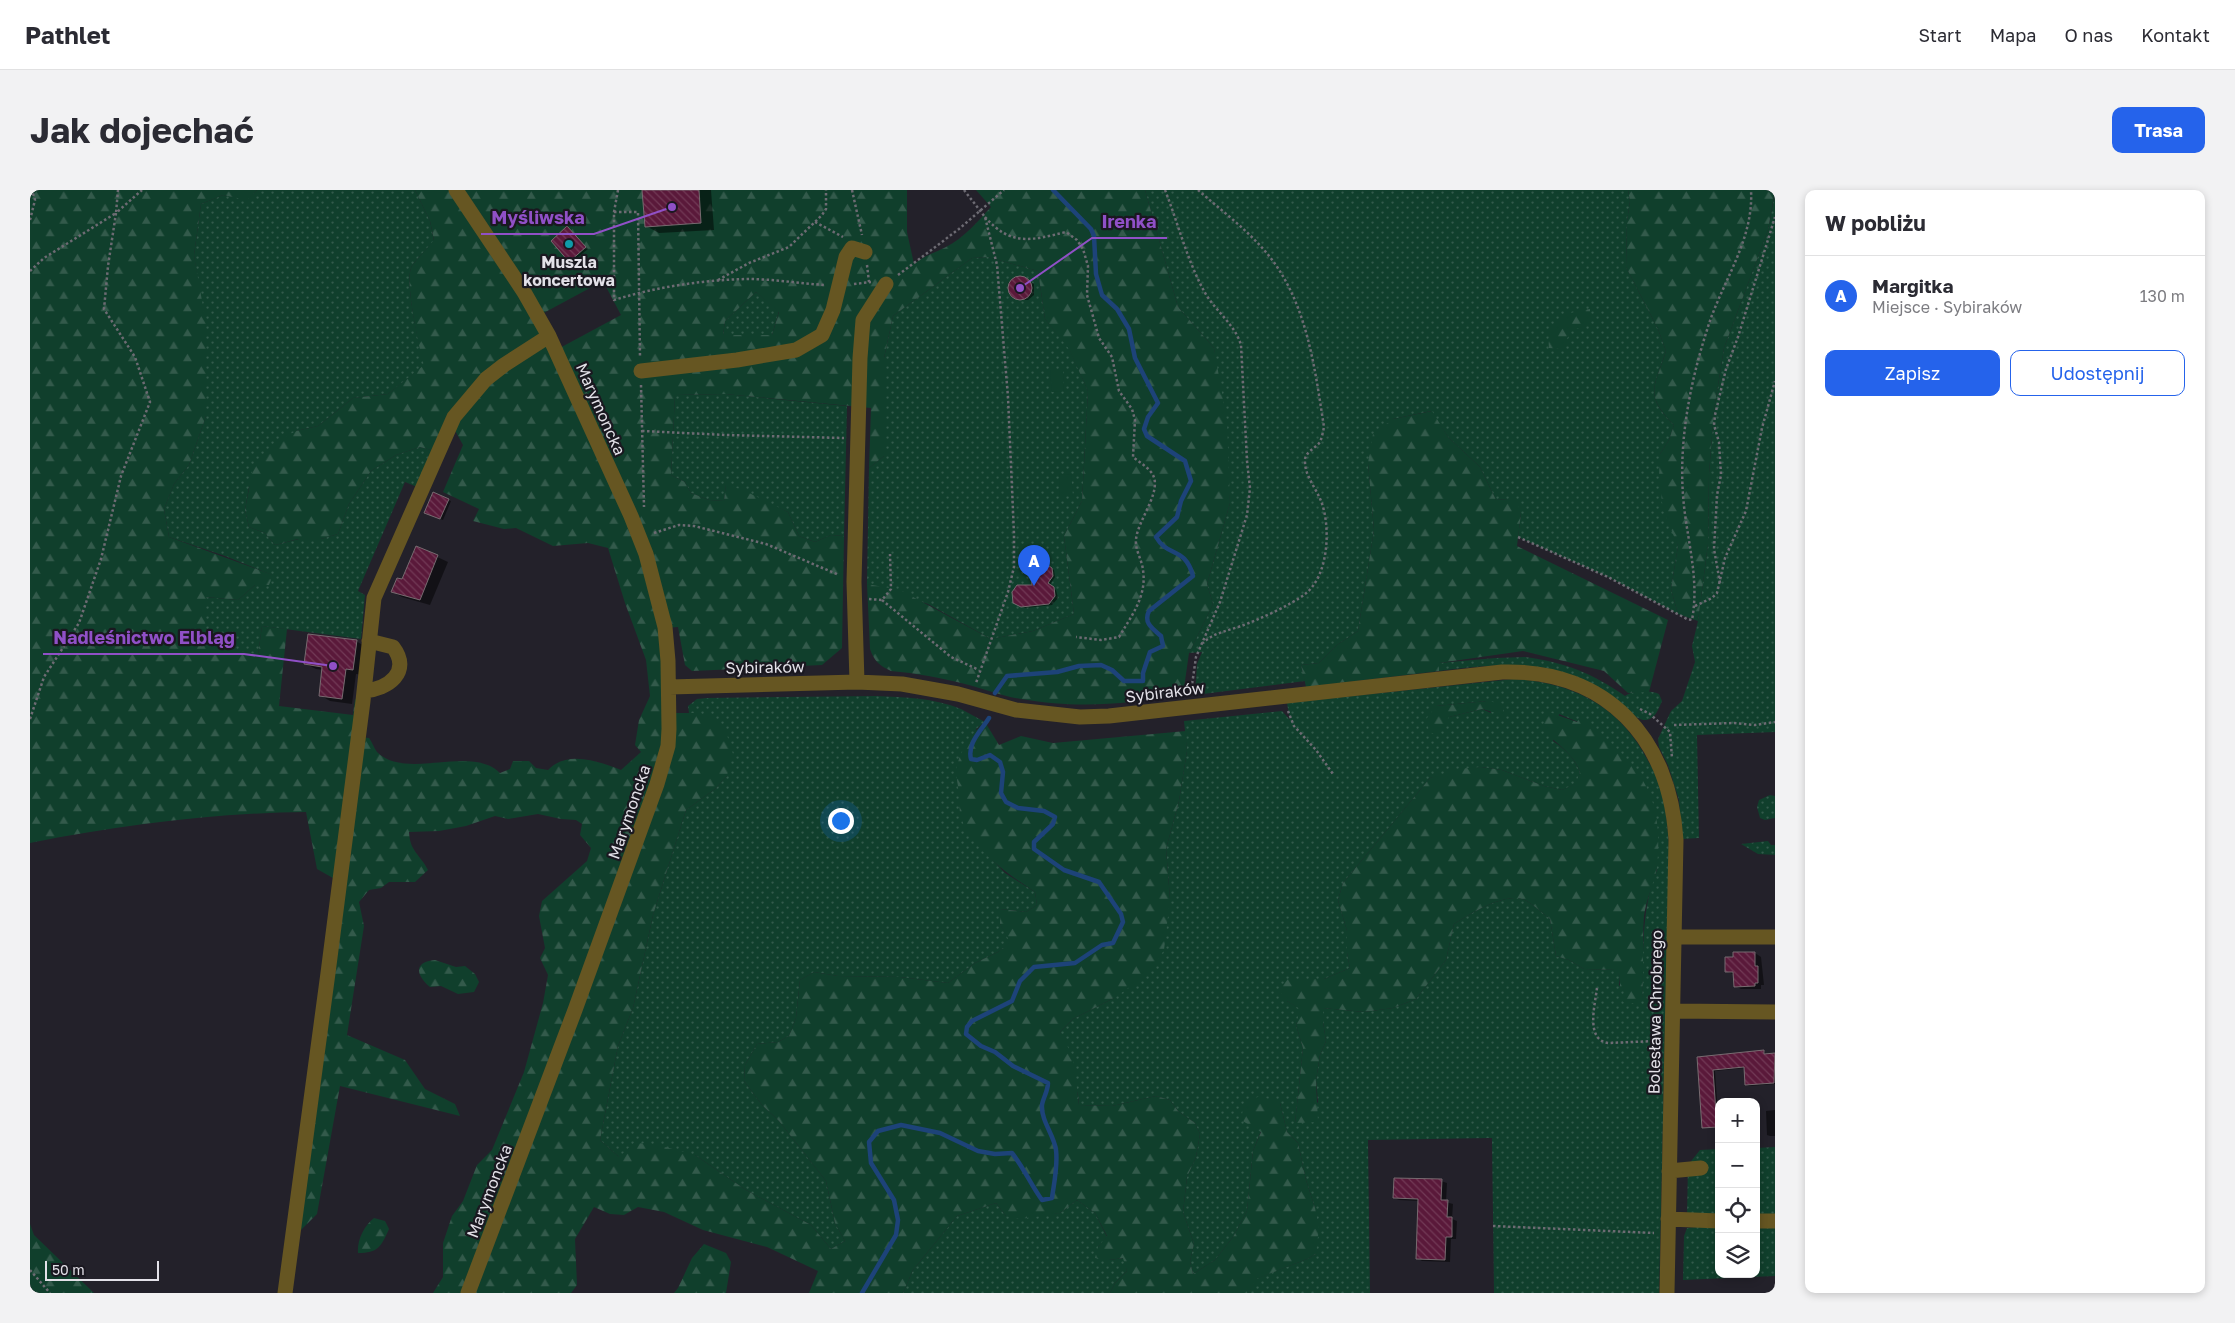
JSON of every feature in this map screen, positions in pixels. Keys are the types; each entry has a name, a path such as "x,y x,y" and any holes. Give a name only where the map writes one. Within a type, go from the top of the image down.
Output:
{"street":[{"name":"Marymoncka","path":"456,190 524,292 549,336 640,538 656,587 665,627 669,687 668,746 657,784 563,1045 468,1293"},
{"path":"641,371 738,360 796,350 822,335 830,320 846,257 859,250"},
{"path":"857,682 854,582 860,358 863,320 886,284"},
{"path":"285,1293 364,691 374,598 454,417 486,379 549,336"},
{"path":"364,691 390,684 399,668 399,658 393,648 369,641"},
{"name":"Sybiraków","path":"669,687 857,682 908,685 958,694 1016,710 1080,717 1117,715 1479,674 1533,673 1566,680 1598,696 1626,716 1645,738"},
{"name":"Bolesława Chrobrego","path":"1645,738 1664,774 1674,813 1676,840 1667,1293"},
{"path":"1674,937 1775,936"},
{"path":"1673,1011 1775,1012"},
{"path":"1669,1170 1701,1168"},
{"path":"1668,1227 1715,1221"},
{"path":"1760,1221 1775,1221"}],"path":[{"path":"30,220 35,200 32,190"},
{"path":"30,719 44,676 79,623 101,559 121,476 150,402 135,357 104,309 118,190"},
{"path":"30,271 44,258 116,213 142,190"},
{"path":"618,190 614,212 614,300 640,292 717,280 748,279 840,286"},
{"path":"717,280 749,263 789,247 826,209 826,190"},
{"path":"964,190 996,229 1021,239 1034,239 1066,232 1077,240 1088,266 1087,294 1099,338 1112,357 1120,391 1132,409 1135,420 1133,457 1152,473 1155,485 1153,496 1140,523 1136,542 1143,570 1143,594 1119,637 1101,640 1076,637"},
{"path":"886,284 927,254 1004,190"},
{"path":"1165,190 1197,278 1213,306 1236,332 1243,352 1249,498 1247,515 1220,602 1196,657 1190,698"},
{"path":"1198,190 1250,236 1272,260 1298,307 1310,348 1324,427 1321,439 1305,457 1305,463 1306,470 1321,500 1328,527 1326,549 1320,572 1316,581 1306,593 1253,621 1214,635 1203,643"},
{"path":"1518,537 1608,577 1686,619 1692,620 1695,606 1695,572 1684,498 1683,440 1692,387 1707,329 1744,240 1752,208 1751,190"},
{"path":"614,212 638,212 644,513"},
{"path":"974,690 979,670 999,618 1014,567 1012,479 1002,300 997,265 985,217"},
{"path":"1720,582 1714,549 1717,495 1722,475 1719,442 1714,424 1715,415 1726,369 1775,217"},
{"path":"814,222 839,234 859,250"},
{"path":"1695,606 1712,598 1717,593 1725,558 1746,511 1762,428 1775,381"},
{"path":"642,430 726,435 838,438"},
{"path":"640,538 679,525 694,526 766,544 854,582"},
{"path":"882,600 891,589 890,554"},
{"path":"865,599 882,600 952,657 979,670"},
{"path":"1286,696 1286,705 1291,722 1316,750 1333,774"},
{"path":"1637,708 1650,714 1672,734 1673,766"},
{"path":"1674,724 1734,723 1755,725 1775,722"},
{"path":"1597,988 1593,1026 1595,1034 1602,1042 1673,1040"},
{"path":"1493,1226 1668,1227"},
{"path":"30,1270 50,1293"}],"green space":[{"path":"30,190 257,190 247,200 223,195 201,204 194,255 206,324 206,416 189,465 174,484 164,509 169,537 273,575 269,585 255,585 238,600 206,597 205,643 258,655 262,626 287,629 279,706 353,715 355,699 363,701 359,737 369,738 377,752 389,760 421,764 456,761 473,762 488,765 500,773 510,769 513,761 529,761 536,768 548,770 564,760 573,759 603,763 621,770 641,752 635,745 639,720 650,696 646,660 625,603 608,548 588,543 553,546 516,528 504,529 473,521 479,509 443,492 463,445 451,423 439,452 420,447 396,455 371,471 349,504 338,534 321,539 298,539 275,545 265,533 249,527 245,510 253,467 273,444 296,431 318,426 353,398 388,394 424,365 413,316 410,276 413,265 434,240 430,221 415,190 907,190 907,232 914,264 959,239 991,207 976,190 1145,190 1178,307 1214,348 1227,422 1230,503 1207,584 1213,604 1189,653 1183,695 1141,701 1083,705 1021,699 947,680 891,671 878,663 870,649 867,584 900,590 991,639 1033,631 1074,614 1064,536 1082,501 1088,391 1069,349 1045,319 1038,271 988,257 972,258 893,316 884,358 884,456 869,468 871,408 725,394 675,395 671,475 685,482 691,493 709,500 724,501 726,484 788,512 799,536 815,542 831,535 844,536 842,648 822,665 692,671 685,665 678,627 665,628 670,713 697,713 713,716 727,735 733,754 727,776 715,789 686,810 653,915 633,1008 618,1046 600,1140 619,1157 634,1143 654,1144 695,1155 746,1190 811,1225 831,1249 845,1241 835,1223 826,1181 779,1121 762,1105 744,1081 745,1065 757,1044 778,1042 789,1036 796,1018 800,980 814,972 838,976 900,977 948,983 975,963 998,952 1010,942 1000,924 1000,909 1026,912 1037,905 1035,892 1013,877 980,848 964,825 960,813 956,773 957,764 966,744 975,731 985,722 999,745 1021,736 1053,743 1186,731 1187,751 1179,801 1166,849 1170,899 1164,950 1150,973 1114,998 1073,1019 1060,1032 1073,1057 1079,1105 1112,1106 1156,1096 1170,1100 1178,1111 1195,1123 1200,1134 1196,1157 1187,1177 1183,1212 1194,1244 1190,1261 1193,1274 1215,1260 1233,1237 1247,1211 1253,1151 1261,1132 1241,1120 1244,1103 1260,1096 1280,1103 1287,1132 1298,1143 1319,1228 1316,1254 1256,1279 1249,1293 1110,1293 1115,1283 1127,1271 1123,1258 1109,1260 1095,1258 1098,1247 1107,1236 1095,1213 1077,1200 1060,1213 1020,1219 1006,1216 996,1203 957,1216 913,1270 903,1293 809,1293 818,1271 767,1247 703,1230 664,1212 638,1207 624,1215 610,1214 594,1207 575,1239 577,1285 571,1293 433,1293 443,1277 443,1243 452,1216 463,1201 477,1165 492,1150 524,1072 543,1003 548,975 540,958 545,948 539,916 542,901 587,861 591,848 580,835 582,824 576,820 538,814 508,819 495,816 466,826 439,831 409,832 413,849 428,870 415,882 389,882 381,888 369,890 359,902 364,926 347,1035 405,1060 425,1089 455,1104 460,1116 340,1086 317,1214 292,1239 340,882 317,869 306,812 167,821 30,843","holes":["603,281 621,315 556,350 538,316","756,292 779,312 772,335 723,335 725,321"]},
{"path":"257,190 415,190 430,221 434,241 413,265 410,276 413,316 425,365 388,394 353,398 318,426 296,431 249,487 245,510 249,527 265,533 275,545 299,539 321,539 338,534 349,504 371,471 396,455 420,447 439,452 422,489 405,482 358,591 365,595 361,639 262,626 258,655 205,644 205,597 238,600 255,585 272,575 225,556 169,537 164,509 174,484 189,465 206,416 199,289 194,255 201,204 223,195 247,199"},
{"path":"1145,190 1628,190 1630,201 1627,221 1626,267 1658,329 1666,351 1654,390 1658,406 1674,425 1669,440 1660,454 1673,530 1678,546 1671,589 1678,614 1608,577 1518,537 1521,513 1508,499 1496,500 1480,467 1448,437 1431,411 1393,419 1368,463 1374,530 1358,631 1337,645 1319,663 1301,665 1305,681 1195,695 1197,664 1202,652 1189,653 1213,604 1207,584 1230,503 1214,348 1178,307"},
{"path":"1628,190 1775,190 1768,230 1724,348 1714,410 1709,474 1708,544 1698,621 1678,614 1671,589 1678,546 1663,510 1659,478 1660,454 1669,440 1674,425 1658,405 1654,390 1666,351 1658,329 1626,267 1627,221 1630,201"},
{"path":"1775,192 1775,732 1697,735 1699,838 1682,839 1679,800 1668,765 1659,747 1658,739 1671,711 1682,701 1695,662 1692,646 1698,621 1708,544 1709,474 1714,410 1724,348 1768,230"},
{"path":"988,257 1038,271 1045,319 1069,348 1088,391 1082,501 1064,536 1074,614 1033,631 991,639 928,604 867,584 869,468 884,456 884,358 893,316 972,258"},
{"path":"756,292 779,311 772,335 723,335 725,321"},
{"path":"1590,309 1590,325 1572,330 1561,349 1549,348 1550,330 1559,319 1565,315"},
{"path":"1050,370 1063,370 1064,391 1052,392"},
{"path":"725,394 847,406 844,536 831,535 815,542 799,536 788,512 726,485 724,501 709,500 691,493 685,482 671,475 675,395"},
{"path":"1432,411 1448,437 1480,467 1496,500 1508,499 1517,502 1521,513 1517,546 1668,620 1649,692 1628,693 1604,671 1523,651 1439,663 1439,671 1306,687 1301,665 1319,663 1337,645 1358,631 1374,530 1368,463 1373,434 1393,419"},
{"path":"1071,474 1073,496 1060,496 1059,475"},
{"path":"1525,657 1565,665 1601,681 1625,696 1642,691 1651,692 1659,694 1662,701 1653,717 1643,720 1632,714 1600,688 1580,678 1560,672 1541,668 1501,665 1439,671 1438,663"},
{"path":"1514,679 1536,681 1575,692 1593,701 1609,712 1637,742 1659,782 1665,809 1669,850 1659,1293 1494,1293 1492,1138 1368,1140 1370,1293 1249,1293 1255,1279 1316,1254 1315,1208 1306,1180 1298,1143 1287,1132 1280,1103 1261,1131 1253,1151 1247,1211 1233,1237 1215,1260 1193,1274 1190,1261 1194,1244 1183,1212 1187,1177 1196,1157 1200,1134 1195,1123 1178,1111 1170,1100 1156,1096 1112,1106 1079,1105 1078,1095 1060,1032 1073,1019 1114,998 1170,899 1166,849 1179,801 1187,751 1184,721 1282,711 1290,720 1287,703","holes":["1487,701 1491,713 1482,709 1449,717 1436,706","1559,714 1578,722 1579,719 1657,870 1645,918 1642,1000 1624,1002 1624,990 1619,985 1620,977 1617,970 1584,969 1569,960 1556,956 1550,919 1532,904 1517,898 1498,901 1454,924 1446,960 1416,999 1393,1008 1364,1012 1323,1008 1326,1041 1320,1055 1316,1080 1318,1102 1295,1123 1303,1048 1296,1025 1301,1009 1287,1001 1307,979 1324,979 1350,968 1347,953 1347,931 1338,900 1343,883 1430,778 1481,767 1502,770 1544,786 1562,790 1576,784 1580,773 1575,763 1553,741"]},
{"path":"876,696 940,702 961,709 985,722 976,729 965,825 980,847 1005,873 1035,892 1037,905 1026,912 1000,909 1000,924 1011,942 998,952 975,963 948,983 900,977 838,976 814,972 800,980 796,1018 789,1036 778,1042 757,1044 745,1065 744,1081 762,1105 779,1121 826,1181 835,1223 845,1241 831,1249 811,1225 746,1190 695,1155 619,1157 600,1140 618,1046 633,1008 653,915 686,810 715,789 727,776 697,713 689,713 688,706 697,699 707,698"},
{"path":"1487,701 1504,704 1504,715 1482,709 1449,717 1437,735 1429,732 1427,718 1436,706"},
{"path":"1546,711 1577,722 1579,719 1589,723 1635,769 1645,784 1652,801 1657,819 1657,867 1644,916 1642,1000 1639,1004 1623,1002 1624,990 1620,989 1620,977 1616,970 1584,969 1569,960 1556,956 1550,919 1532,904 1517,898 1498,901 1454,924 1446,960 1416,999 1393,1008 1364,1012 1323,1008 1326,1041 1320,1055 1316,1080 1318,1122 1295,1123 1303,1048 1296,1025 1300,1009 1287,1001 1279,990 1288,979 1324,979 1350,968 1347,953 1347,931 1338,900 1343,883 1430,778 1456,769 1481,767 1502,770 1544,786 1562,790 1575,784 1580,773 1574,760 1543,730"},
{"path":"1770,795 1775,796 1775,818 1765,820 1760,818 1757,807 1759,800"},
{"path":"1768,841 1771,845 1775,845 1775,855 1758,854 1741,844"},
{"path":"435,960 456,967 465,966 475,974 479,982 474,992 458,994 441,986 430,987 422,978 419,970 423,963"},
{"path":"1775,1147 1775,1217 1760,1217 1760,1148"},
{"path":"1715,1149 1715,1217 1687,1216 1688,1165 1700,1150"},
{"path":"1077,1200 1095,1213 1107,1237 1098,1247 1109,1260 1124,1258 1127,1271 1115,1283 1110,1293 903,1293 913,1270 957,1216 996,1203 1006,1216 1060,1213"},
{"path":"374,1218 385,1221 389,1229 378,1248 370,1252 358,1253 362,1234"},
{"path":"30,1224 34,1235 94,1293 30,1293"},
{"path":"1760,1224 1775,1224 1775,1276 1760,1277"},
{"path":"1715,1225 1715,1278 1729,1278 1683,1280 1684,1236 1687,1228"},
{"path":"704,1244 726,1253 731,1262 726,1293 674,1293 692,1258"}],"building":[{"path":"642,190 699,190 701,223 645,227"},
{"name":"Muszla koncertowa","path":"567,226 586,247 569,262 551,241"},
{"path":"1020,276 1029,279 1032,288 1029,297 1020,300 1011,297 1008,288 1011,279"},
{"path":"433,492 449,499 440,519 424,513"},
{"path":"416,546 438,555 420,600 391,592 397,578 402,579"},
{"path":"1045,563 1052,568 1053,576 1048,583 1054,587 1055,596 1049,604 1021,607 1013,603 1012,592 1017,585 1032,585 1030,572 1036,564"},
{"path":"308,634 357,640 353,670 346,669 342,699 319,696 322,667 304,664"},
{"path":"1733,952 1755,952 1755,966 1758,966 1758,983 1755,983 1755,986 1734,987 1733,972 1725,972 1725,957 1733,957"},
{"path":"1764,1050 1764,1054 1775,1053 1774,1083 1745,1085 1744,1067 1713,1070 1715,1127 1702,1128 1697,1057"},
{"path":"1394,1178 1442,1179 1441,1200 1448,1200 1447,1217 1452,1217 1452,1237 1446,1237 1445,1260 1416,1259 1418,1199 1393,1198"}],"waterway":[{"path":"995,693 1007,676 1057,672 1079,666 1101,665 1112,670 1124,681 1143,681 1143,673 1150,652 1163,646 1161,636 1152,628 1148,622 1147,615 1149,611 1193,576 1186,560 1166,548 1156,537 1177,517 1181,501 1191,481 1185,461 1147,436 1144,429 1148,417 1158,403 1135,358 1129,329 1117,309 1102,295 1096,274 1094,236 1091,229 1053,190"},
{"path":"862,1293 896,1235 898,1220 894,1200 871,1163 869,1142 878,1131 901,1125 940,1133 978,1151 995,1154 1012,1153 1042,1200 1052,1198 1056,1150 1042,1111 1048,1083 1013,1066 995,1052 981,1046 966,1034 967,1027 972,1021 1012,1001 1020,981 1034,967 1075,963 1102,945 1113,943 1123,922 1121,914 1099,882 1064,870 1034,849 1034,842 1053,824 1055,817 1044,811 1018,808 1006,802 1001,793 1003,772 1000,762 990,755 977,760 971,759 970,753 973,742 989,718"}],"place":[{"name":"Myśliwska","path":"672,207"},
{"name":"Muszla koncertowa","path":"569,244"},
{"name":"Irenka","path":"1020,288"},
{"name":"Margitka","path":"1034,586"},
{"name":"Nadleśnictwo Elbląg","path":"333,666"}]}
